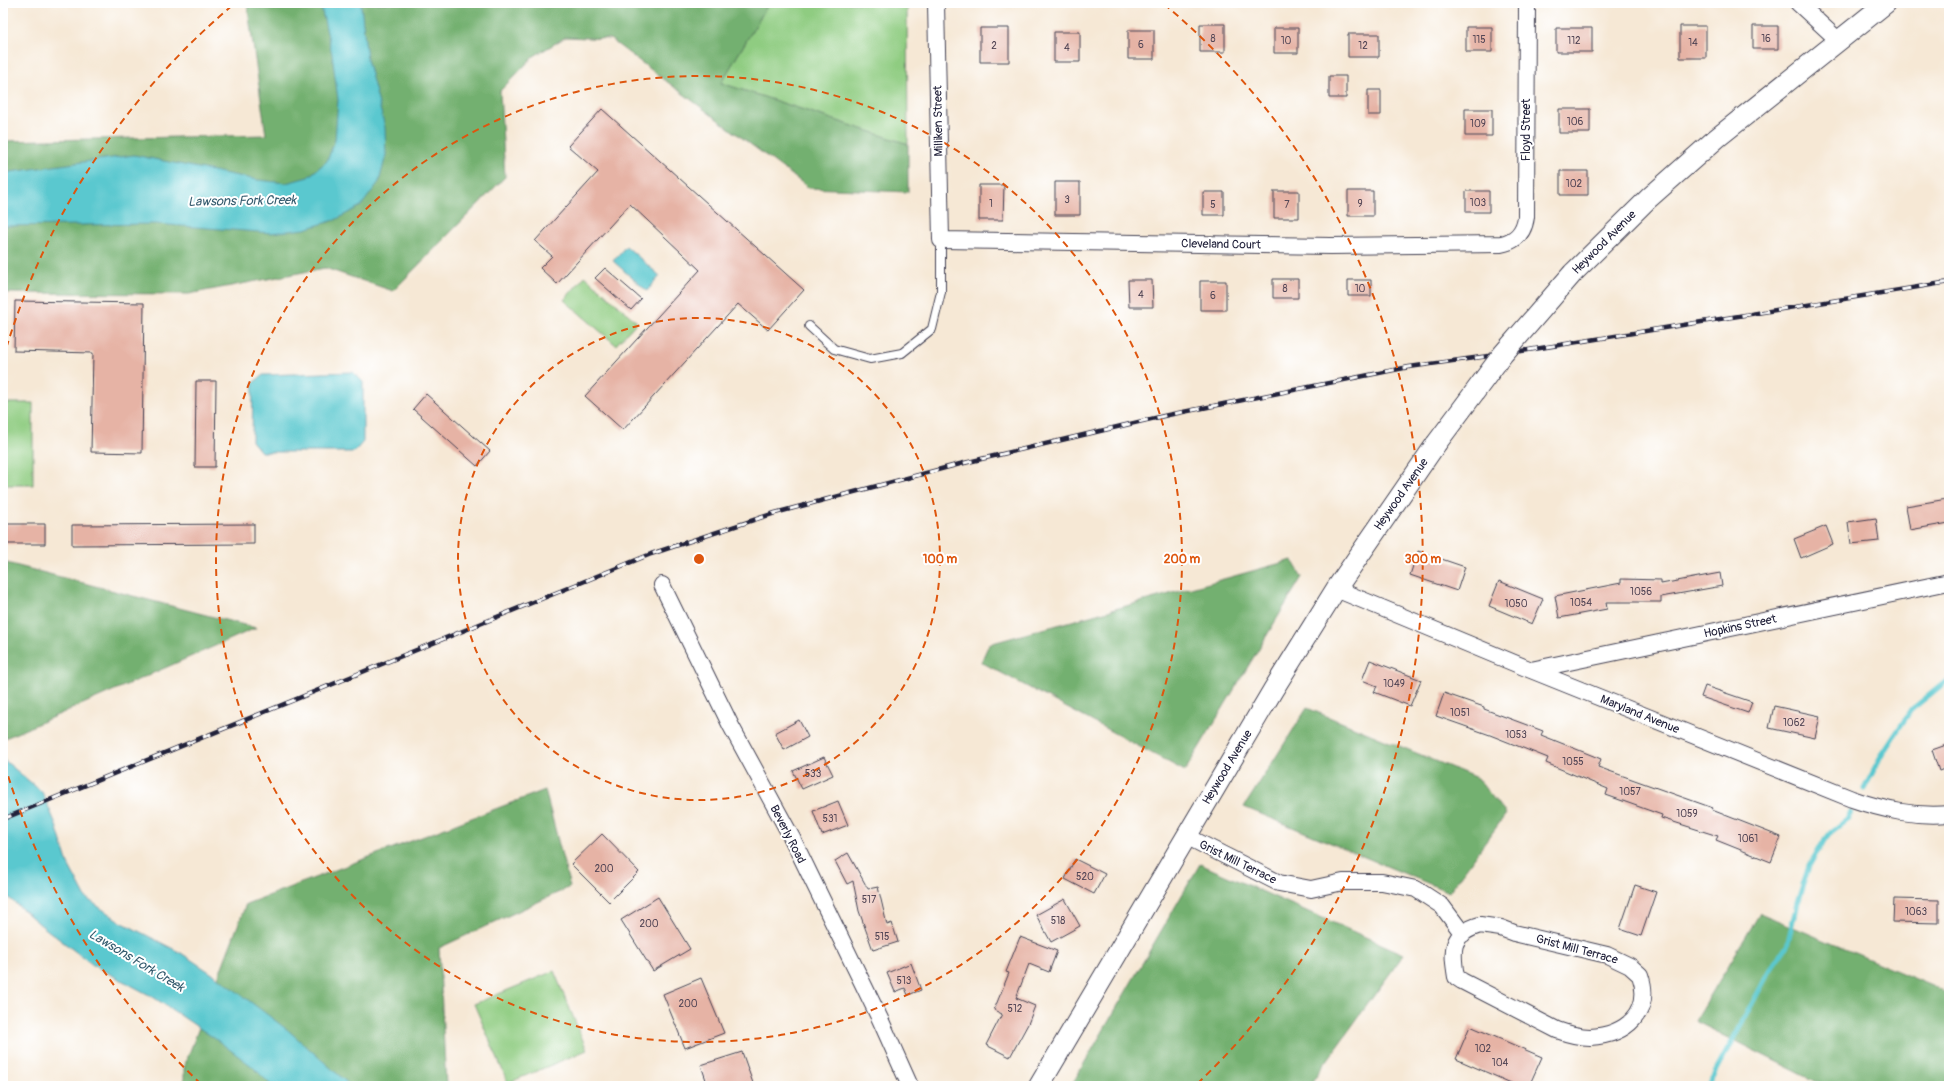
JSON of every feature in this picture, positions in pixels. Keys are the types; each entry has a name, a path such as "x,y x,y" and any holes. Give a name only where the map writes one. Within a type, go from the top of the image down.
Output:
{"street":[{"name":"Milliken Street","path":"936,3 941,240"},
{"name":"Floyd Street","path":"1501,244 1513,240 1518,235 1525,224 1526,217 1527,3"},
{"path":"1798,3 1838,40"},
{"name":"Heywood Avenue","path":"1039,1086 1273,690 1336,589 1436,444 1502,354 1573,273 1654,193 1717,138 1886,3"},
{"name":"Cleveland Court","path":"941,240 1331,246 1501,244"},
{"name":"Hopkins Street","path":"1531,670 1949,582"},
{"name":"Beverly Road","path":"662,585 731,726 792,838 880,1019 910,1086"},
{"name":"Maryland Avenue","path":"1336,589 1531,670 1879,808 1907,814 1949,814"},
{"name":"Grist Mill Terrace","path":"1186,836 1279,883 1310,889 1343,882 1382,882 1416,889 1442,906 1463,934"},
{"name":"Grist Mill Terrace","path":"1487,926 1619,960 1640,974 1644,995 1642,1005 1637,1015 1630,1023 1621,1029 1606,1034 1589,1037 1573,1035 1557,1030 1456,977 1453,951 1456,942 1463,934 1471,928 1487,926"}],"lane":[{"path":"809,326 834,349 870,359 902,353 932,329 942,292 941,240"}],"green space":[{"path":"247,3 769,3 721,83 908,144 908,192 809,188 610,39 566,37 534,56 500,91 505,177 393,291 325,268 189,294 3,293 3,141 266,135"},
{"path":"769,3 907,3 908,144 721,83"},
{"path":"585,276 637,322 616,345 564,300"},
{"path":"3,403 33,403 33,485 3,485"},
{"path":"1292,560 1302,577 1185,771 981,662 989,644"},
{"path":"3,562 256,628 3,739"},
{"path":"1307,708 1477,778 1506,814 1449,892 1244,807"},
{"path":"545,790 570,887 439,948 446,1086 184,1086 184,1067 246,904"},
{"path":"1200,864 1404,954 1313,1080 1311,1086 1071,1086"},
{"path":"1760,913 1949,993 1949,1086 1825,1086 1695,1021"},
{"path":"554,971 587,1050 508,1083 474,1004"}],"water":[{"name":"Lawsons Fork Creek","path":"320,3 361,3 367,59 385,127 386,155 379,182 361,206 335,220 305,229 271,233 156,224 3,226 3,173 134,155 258,180 286,183 308,177 327,161 335,140 338,100 332,54"},
{"path":"626,246 660,276 647,291 613,261"},
{"path":"353,372 363,382 363,442 354,452 261,452 252,441 253,383 263,375"},
{"name":"Lawsons Fork Creek","path":"3,759 42,792 55,822 68,864 86,898 121,922 181,953 223,981 289,1031 351,1086 272,1086 253,1067 217,1040 153,997 93,965 42,926 9,898 3,887"}],"building":[{"path":"1200,24 1225,24 1225,52 1200,52"},
{"path":"1680,26 1706,26 1706,58 1680,58"},
{"path":"1753,26 1778,26 1778,49 1753,49"},
{"path":"1466,27 1492,27 1492,52 1466,52"},
{"path":"980,28 1009,28 1009,62 980,62"},
{"path":"1274,28 1298,28 1298,53 1274,53"},
{"path":"1556,28 1592,28 1592,52 1556,52"},
{"path":"1128,30 1154,30 1154,59 1128,59"},
{"path":"1054,32 1080,32 1080,62 1054,62"},
{"path":"1348,34 1379,34 1379,57 1348,57"},
{"path":"1329,76 1346,76 1346,98 1329,98"},
{"path":"1368,90 1381,90 1381,115 1368,115"},
{"path":"602,109 804,290 768,330 738,304 623,430 585,396 700,270 630,204 557,284 540,268 552,256 535,241 598,172 568,146"},
{"path":"1465,109 1492,109 1492,136 1465,136"},
{"path":"1559,109 1590,109 1590,133 1559,133"},
{"path":"1560,171 1588,171 1588,195 1560,195"},
{"path":"1055,182 1080,182 1080,215 1055,215"},
{"path":"979,185 1004,185 1003,220 979,220"},
{"path":"1274,191 1299,191 1299,218 1274,218"},
{"path":"1348,191 1373,191 1373,216 1348,216"},
{"path":"1466,191 1489,191 1489,212 1466,212"},
{"path":"1203,192 1224,192 1224,215 1203,215"},
{"path":"605,268 641,299 631,310 595,278"},
{"path":"1273,279 1298,279 1298,298 1273,298"},
{"path":"1128,280 1152,280 1153,307 1129,307"},
{"path":"1348,280 1371,280 1371,296 1348,296"},
{"path":"1200,281 1226,281 1226,310 1200,310"},
{"path":"15,301 144,303 142,453 91,452 93,353 14,351"},
{"path":"196,381 216,381 215,467 195,467"},
{"path":"426,394 490,451 477,466 413,409"},
{"path":"1947,499 1949,523 1910,530 1906,506"},
{"path":"1876,518 1879,541 1851,544 1848,522"},
{"path":"3,524 45,524 45,544 3,544"},
{"path":"254,524 254,544 72,545 72,525"},
{"path":"1826,526 1833,544 1801,558 1794,539"},
{"path":"1418,551 1465,567 1457,591 1410,575"},
{"path":"1720,573 1722,586 1661,597 1661,602 1606,602 1607,609 1559,618 1555,596 1621,583 1621,579 1661,580 1661,584"},
{"path":"1499,581 1543,599 1532,624 1489,606"},
{"path":"1370,660 1421,680 1410,706 1374,692 1377,686 1362,680"},
{"path":"1705,686 1752,702 1748,713 1701,697"},
{"path":"1444,693 1484,707 1484,709 1543,731 1541,735 1601,759 1598,767 1713,808 1712,810 1781,837 1771,862 1716,840 1718,836 1661,818 1662,815 1606,795 1608,789 1546,763 1548,758 1436,716"},
{"path":"1774,706 1820,716 1815,738 1769,728"},
{"path":"799,720 808,737 784,750 775,733"},
{"path":"1949,744 1949,767 1939,771 1932,750"},
{"path":"824,757 833,775 802,789 793,771"},
{"path":"838,801 848,825 822,835 813,811"},
{"path":"602,834 639,872 609,902 571,864"},
{"path":"848,853 868,889 878,887 887,925 892,923 898,942 873,950 859,911 853,881 847,884 835,861"},
{"path":"1075,859 1105,874 1094,894 1065,879"},
{"path":"1635,885 1656,892 1641,936 1620,929"},
{"path":"658,897 690,949 653,971 621,920"},
{"path":"1065,899 1080,926 1051,942 1036,915"},
{"path":"1894,899 1939,900 1939,923 1893,922"},
{"path":"1020,937 1057,951 1049,972 1029,964 1016,998 1035,1006 1028,1024 1010,1057 986,1045 1002,1014 994,1010 1009,973 1006,972"},
{"path":"911,963 921,990 908,995 905,988 895,992 887,973"},
{"path":"701,978 724,1033 685,1048 663,994"},
{"path":"1470,1026 1542,1057 1529,1086 1518,1086 1456,1059"},
{"path":"742,1052 754,1086 708,1086 701,1065"}],"waterway":[{"path":"1864,789 1883,753 1911,710 1949,679"},
{"path":"1708,1086 1769,972 1787,946 1797,903 1809,866 1831,832 1848,819 1851,812"}],"railway":[{"path":"3,819 651,554 775,513 960,464 1168,415 1409,367 1503,354 1949,282"}]}
